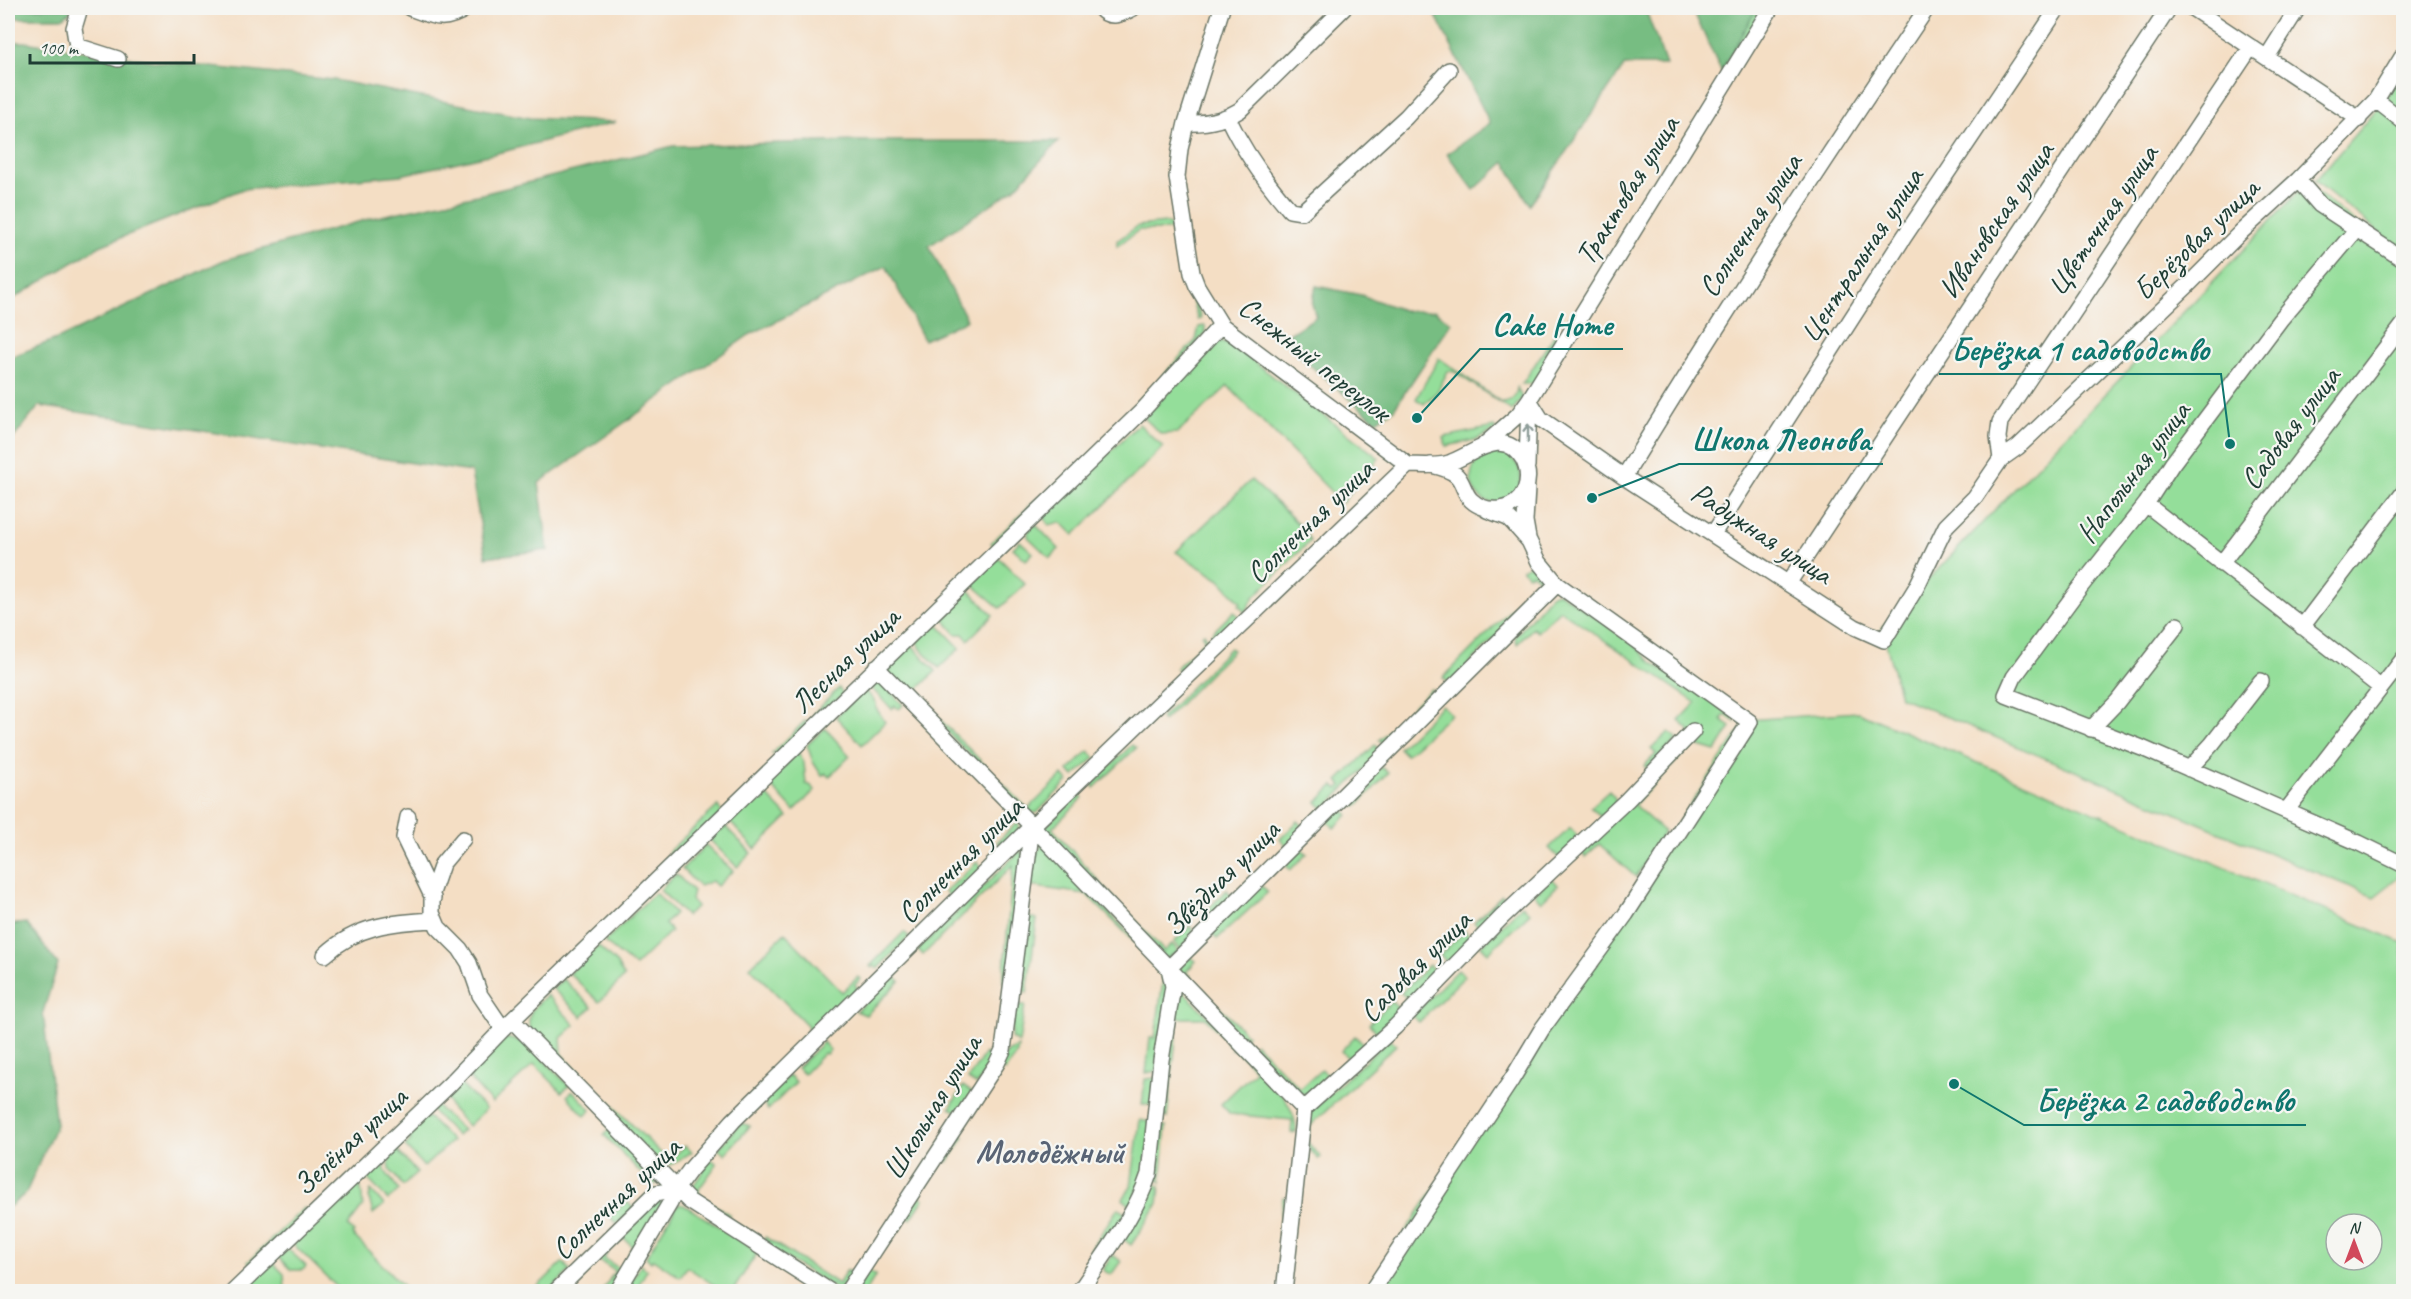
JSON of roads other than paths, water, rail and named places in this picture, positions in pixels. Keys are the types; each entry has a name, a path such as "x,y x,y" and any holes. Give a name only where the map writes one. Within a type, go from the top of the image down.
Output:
{"street":[{"path":"80,8 74,28 77,46 118,59"},
{"path":"410,8 436,18 454,16 467,8"},
{"path":"1105,11 1120,15 1133,8"},
{"name":"Снежный переулок","path":"1222,8 1186,123 1177,177 1192,273 1197,286 1221,325 1408,465"},
{"path":"1186,123 1203,124 1228,118 1240,110 1344,8"},
{"name":"Трактовая улица","path":"1479,448 1518,415 1529,400 1771,8"},
{"name":"Солнечная улица","path":"1624,477 1720,319 1806,186 1927,8"},
{"name":"Центральная улица","path":"1713,534 1904,237 2058,8"},
{"name":"Ивановская улица","path":"1789,582 2169,8"},
{"path":"2192,8 2359,119"},
{"path":"2267,57 2298,8"},
{"name":"Цветочная улица","path":"2001,459 1998,437 2000,422 2251,47"},
{"name":"Берёзовая улица","path":"1884,640 1916,588 1946,526 1975,497 2001,459 2018,447 2359,119 2376,100 2403,54"},
{"path":"1228,118 1242,148 1272,189 1290,210 1302,212 1406,117 1449,70"},
{"path":"2376,100 2403,122"},
{"path":"2298,180 2320,205 2403,260"},
{"name":"Напольная улица","path":"2091,729 2006,695 2014,677 2078,590 2146,504 2172,464 2280,320 2356,230"},
{"name":"Садовая улица","path":"2220,564 2403,324"},
{"name":"Лесная улица","path":"508,1025 1141,412 1221,325"},
{"name":"Трактовая улица","path":"1528,541 1525,521 1529,400"},
{"name":"Радужная улица","path":"1529,400 1541,419 1624,477 1855,627 1884,640"},
{"path":"1408,465 1449,463 1479,448 1497,443 1510,447 1520,455 1527,473 1524,492 1516,502 1505,508 1488,510"},
{"path":"1463,487 1463,468 1479,448"},
{"name":"Солнечная улица","path":"555,1292 656,1192 676,1189 733,1121 1032,826 1408,465"},
{"path":"1371,1292 1512,1079 1542,1029 1632,905 1750,722 1557,584 1539,562 1528,541 1508,518 1488,510 1469,498 1457,476 1445,468 1431,465"},
{"path":"2302,627 2403,492"},
{"path":"2146,504 2380,687"},
{"name":"Звёздная улица","path":"1079,1292 1139,1200 1149,1174 1161,1060 1173,986 1169,968 1557,584"},
{"path":"2178,625 2117,702 2091,729 2286,811 2403,865"},
{"path":"2286,811 2403,658"},
{"path":"876,668 1032,826 1304,1109 1284,1292"},
{"path":"2189,770 2260,681"},
{"name":"Садовая улица","path":"1304,1109 1395,1027 1502,917 1627,800 1694,731"},
{"path":"408,817 404,838 433,898"},
{"name":"Школьная улица","path":"847,1292 997,1063 1003,1050 1032,826"},
{"path":"463,839 442,864 432,893 432,913 438,927 465,956 480,995 676,1189 689,1200 831,1292"},
{"path":"325,955 336,945 375,926 435,920"},
{"name":"Зелёная улица","path":"233,1292 449,1085 508,1025"},
{"path":"617,1292 676,1189"}],"place":[{"name":"Cake Home","path":"1417,418"},
{"name":"Берёзка 1 садоводство","path":"2230,444"},
{"name":"Школа Леонова","path":"1592,498"},
{"name":"Берёзка 2 садоводство","path":"1954,1084"}],"district":[{"name":"Молодёжный","path":"1050,1151"}]}
